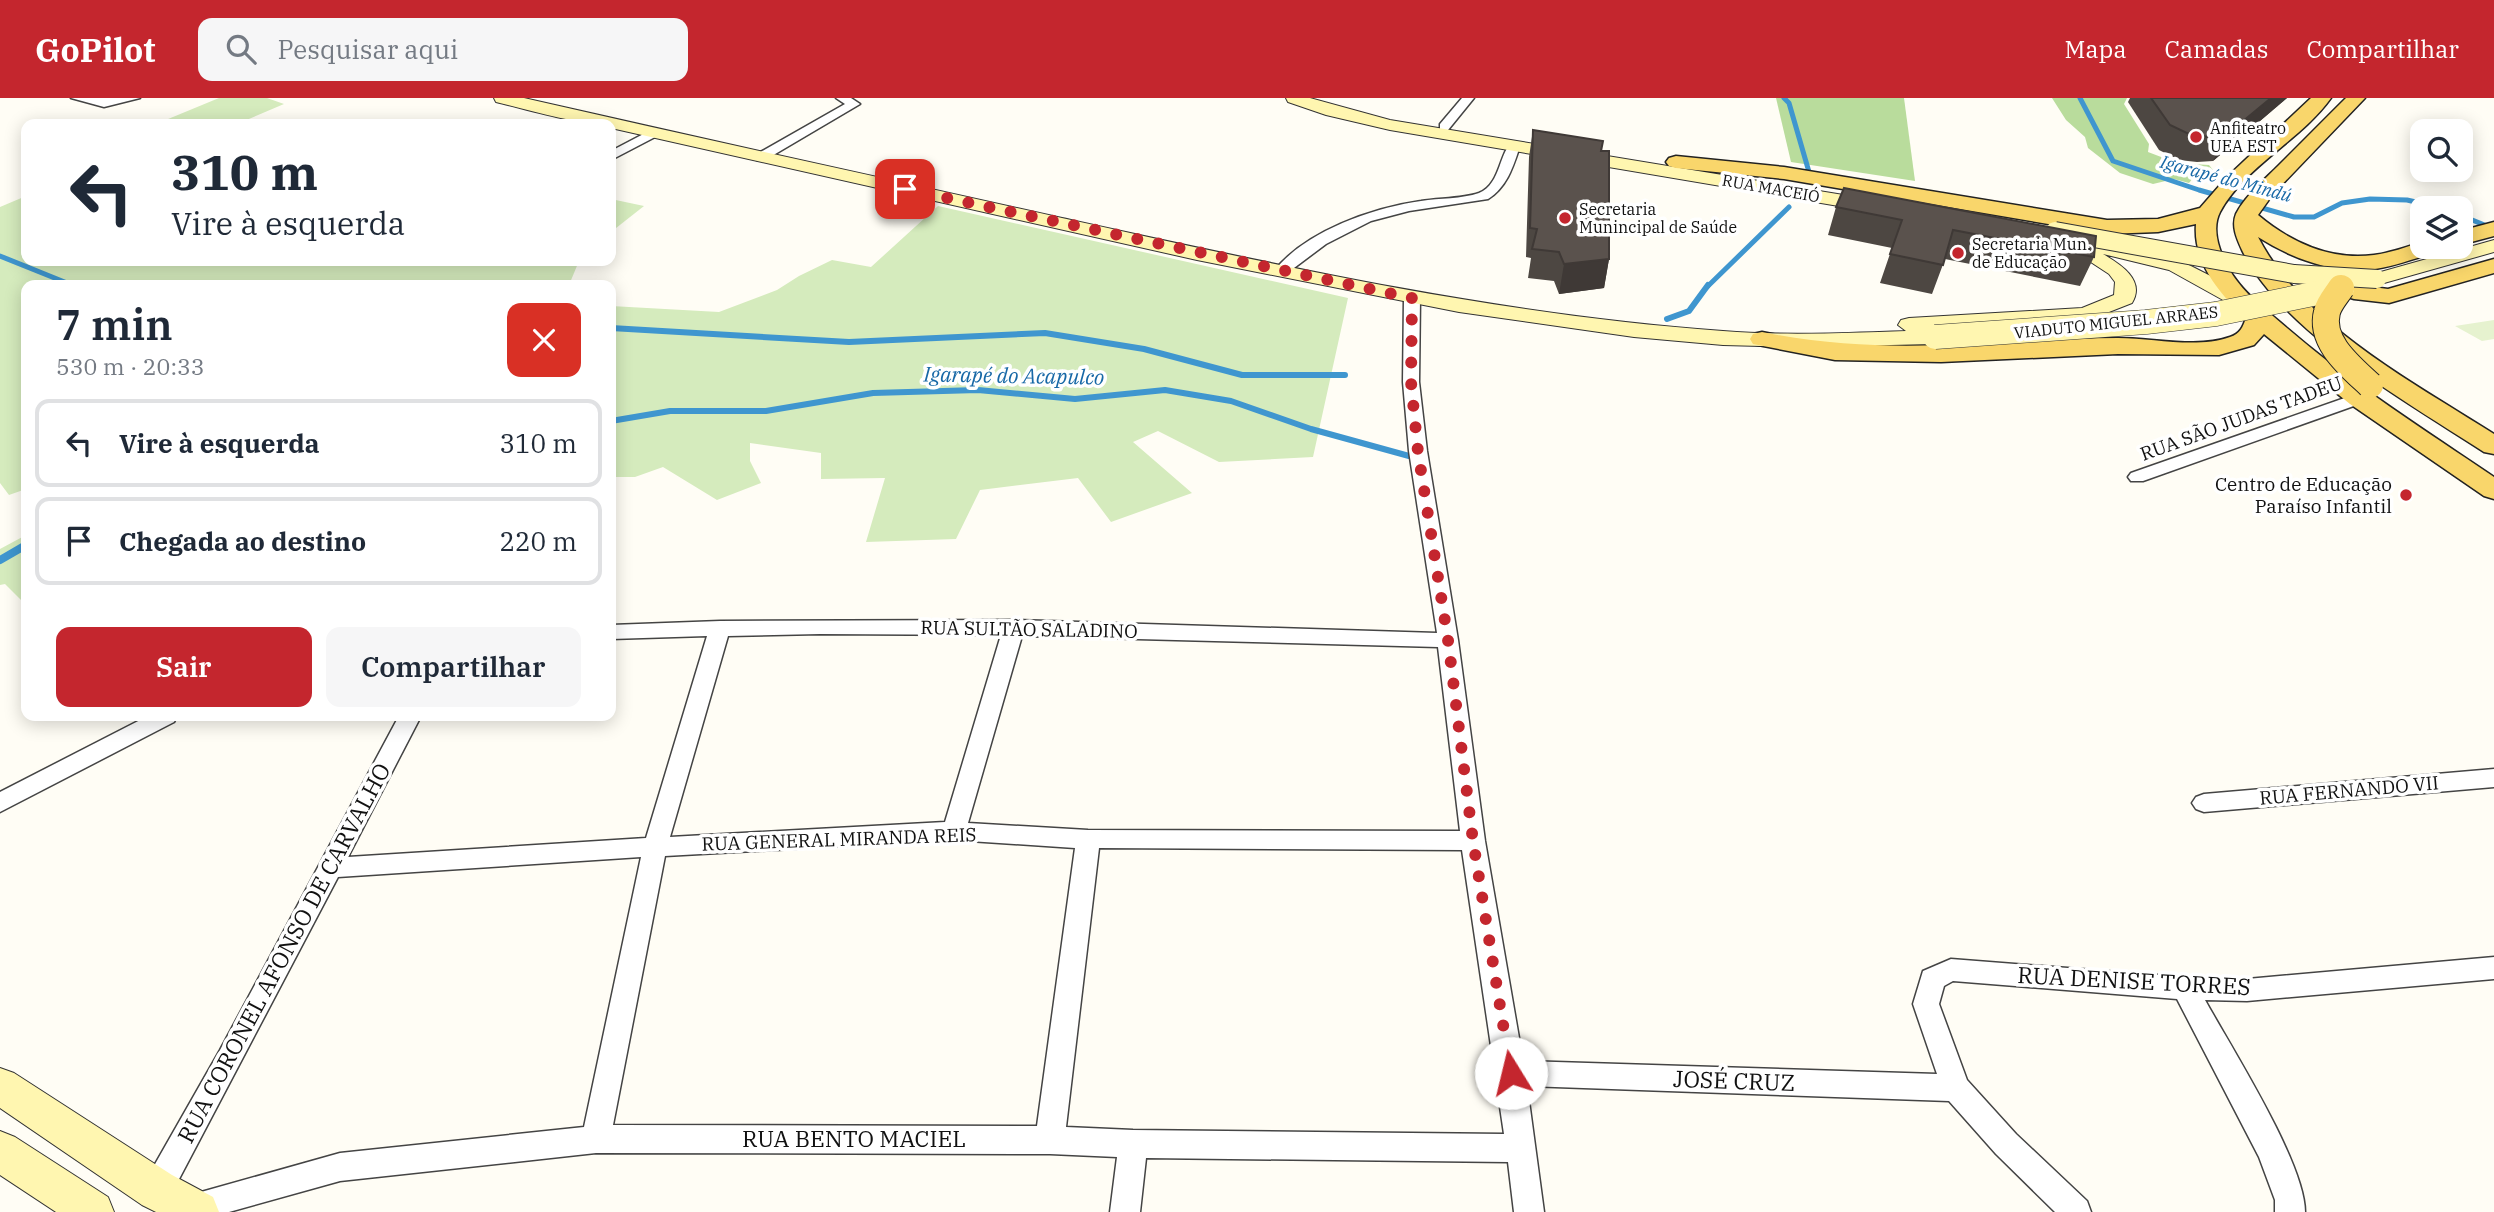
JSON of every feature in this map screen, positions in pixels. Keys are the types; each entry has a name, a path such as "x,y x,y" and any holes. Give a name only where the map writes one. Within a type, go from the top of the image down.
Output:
{"main road":[{"path":"502,98 593,119"},
{"name":"RUA MACEIÓ","path":"1294,98 1377,122 1935,217"},
{"name":"RUA MACEIÓ","path":"1316,98 1365,112 1444,127 1676,162 1904,204"},
{"path":"1676,162 1784,173 2107,227 2167,225 2208,213 2234,181 2322,98"},
{"path":"2356,98 2266,190 2246,216 2246,236 2255,256 2294,303 2317,323 2381,372 2494,446"},
{"path":"616,124 1412,298 1607,327 1762,339 1816,350 1866,353 1951,354 2118,346 2215,347 2244,340 2256,326 2249,309 2226,283 2209,252 2206,242 2208,213"},
{"name":"VIADUTO MIGUEL ARRAES","path":"1904,204 2264,270 2376,279"},
{"path":"2246,216 2268,236 2282,244 2342,261 2366,263 2410,252"},
{"name":"VIADUTO MIGUEL ARRAES","path":"1762,339 1935,337 2146,323 2216,314 2376,279 2481,237"},
{"path":"1762,339 1836,329 2086,314 2124,298 2125,282 2116,270 2090,253 2048,238 2161,261 2193,274 2249,309 2365,392 2494,490"},
{"path":"2255,256 2354,292 2389,296 2494,266"},
{"path":"2341,288 2327,311 2325,325 2332,341 2365,392 2401,408 2494,468"},
{"path":"0,1086 157,1190 196,1211"},
{"path":"0,1151 93,1212"}],"street":[{"path":"77,98 104,103 134,98"},
{"path":"761,157 854,104 842,98"},
{"path":"1444,127 1468,98"},
{"path":"616,153 653,133"},
{"path":"1281,271 1320,243 1374,215 1483,196 1494,190 1504,174 1514,146"},
{"path":"1412,298 1411,382 1418,452 1448,640 1473,841 1511,1073 1529,1212"},
{"name":"RUA SÃO JUDAS TADEU","path":"2137,477 2365,392"},
{"path":"954,831 1014,627"},
{"name":"RUA SULTÃO SALADINO","path":"616,632 720,628 1014,627 1448,640"},
{"path":"596,1139 655,847 720,628"},
{"path":"0,803 156,721"},
{"name":"RUA CORONEL AFONSO DE CARVALHO","path":"157,1190 407,721"},
{"name":"RUA FERNANDO VII","path":"2204,803 2494,778"},
{"name":"RUA GENERAL MIRANDA REIS","path":"331,868 954,831 1088,839 1473,841"},
{"path":"1050,1140 1088,839"},
{"name":"RUA DENISE TORRES","path":"1956,1088 1926,1004 1932,979 1951,970 2185,988 2247,989 2494,968"},
{"path":"2185,988 2272,1152 2290,1199 2290,1212"},
{"name":"JOSÉ CRUZ","path":"1511,1073 1956,1088"},
{"path":"1956,1088 2006,1144 2076,1212"},
{"name":"RUA BENTO MACIEL","path":"196,1211 239,1194 340,1167 596,1139 1050,1140 1522,1148"},
{"path":"1125,1212 1133,1143"}],"green space":[{"path":"219,98 267,98 284,104 249,119 168,119"},
{"path":"1776,98 1904,98 1915,181 1791,162"},
{"path":"2052,98 2127,98 2124,104 2149,144 2148,152 2177,163 2209,165 2213,170 2193,178 2189,183 2174,179 2153,184 2120,173 2088,148 2085,137 2066,120"},
{"path":"21,198 21,266 577,266 571,280 21,280 21,491 9,495 0,483 0,207"},
{"path":"616,200 644,206 616,228"},
{"path":"938,206 1348,298 1313,457 1219,462 1158,431 1133,442 1192,493 1111,522 1078,478 980,490 956,539 866,542 885,478 821,479 821,453 750,443 750,461 761,483 717,500 663,467 635,477 616,477 616,306 719,312 777,290 832,260 871,267"},
{"path":"2494,320 2494,339 2482,341 2455,326"},
{"path":"21,538 21,600 5,584 0,585 0,549"}],"building":[{"path":"2151,98 2271,98 2225,136 2209,137 2191,135 2170,125"},
{"name":"Secretaria Munincipal de Saúde","path":"1533,130 1603,141 1601,151 1609,151 1609,259 1564,264 1559,252 1532,249 1537,229 1530,228"},
{"path":"1844,188 2096,236 2094,257 1953,230 1943,265 1890,254 1902,220 1836,207"}],"waterway":[{"name":"Igarapé do Acapulco","path":"1784,98 1789,103 1809,172"},
{"name":"Igarapé do Mindú","path":"2080,98 2113,161 2199,190 2294,217 2314,217 2342,203 2370,199 2410,201"},
{"name":"Igarapé do Acapulco","path":"1707,287 1789,207"},
{"name":"Igarapé do Mindú","path":"2473,220 2494,229"},
{"path":"0,256 21,264"},
{"path":"25,266 60,280"},
{"name":"Igarapé do Acapulco","path":"1667,319 1689,311 1708,285"},
{"path":"616,328 849,342 1045,333 1144,349 1242,375 1345,375"},
{"name":"Igarapé do Acapulco","path":"616,420 670,411 766,411 873,393 978,390 1075,399 1165,390 1231,401 1311,429 1409,456"},
{"name":"Igarapé do Acapulco","path":"0,560 21,548"}],"place":[{"name":"Anfiteatro UEA EST","path":"2196,137"},
{"name":"Secretaria Munincipal de Saúde","path":"1565,218"},
{"name":"Secretaria Mun. de Educação","path":"1958,253"},
{"name":"Centro de Educação Paraíso Infantil","path":"2406,495"}],"route":[{"path":"905,189 1412,298 1411,382 1418,452 1448,640 1473,841 1511,1073"}]}
